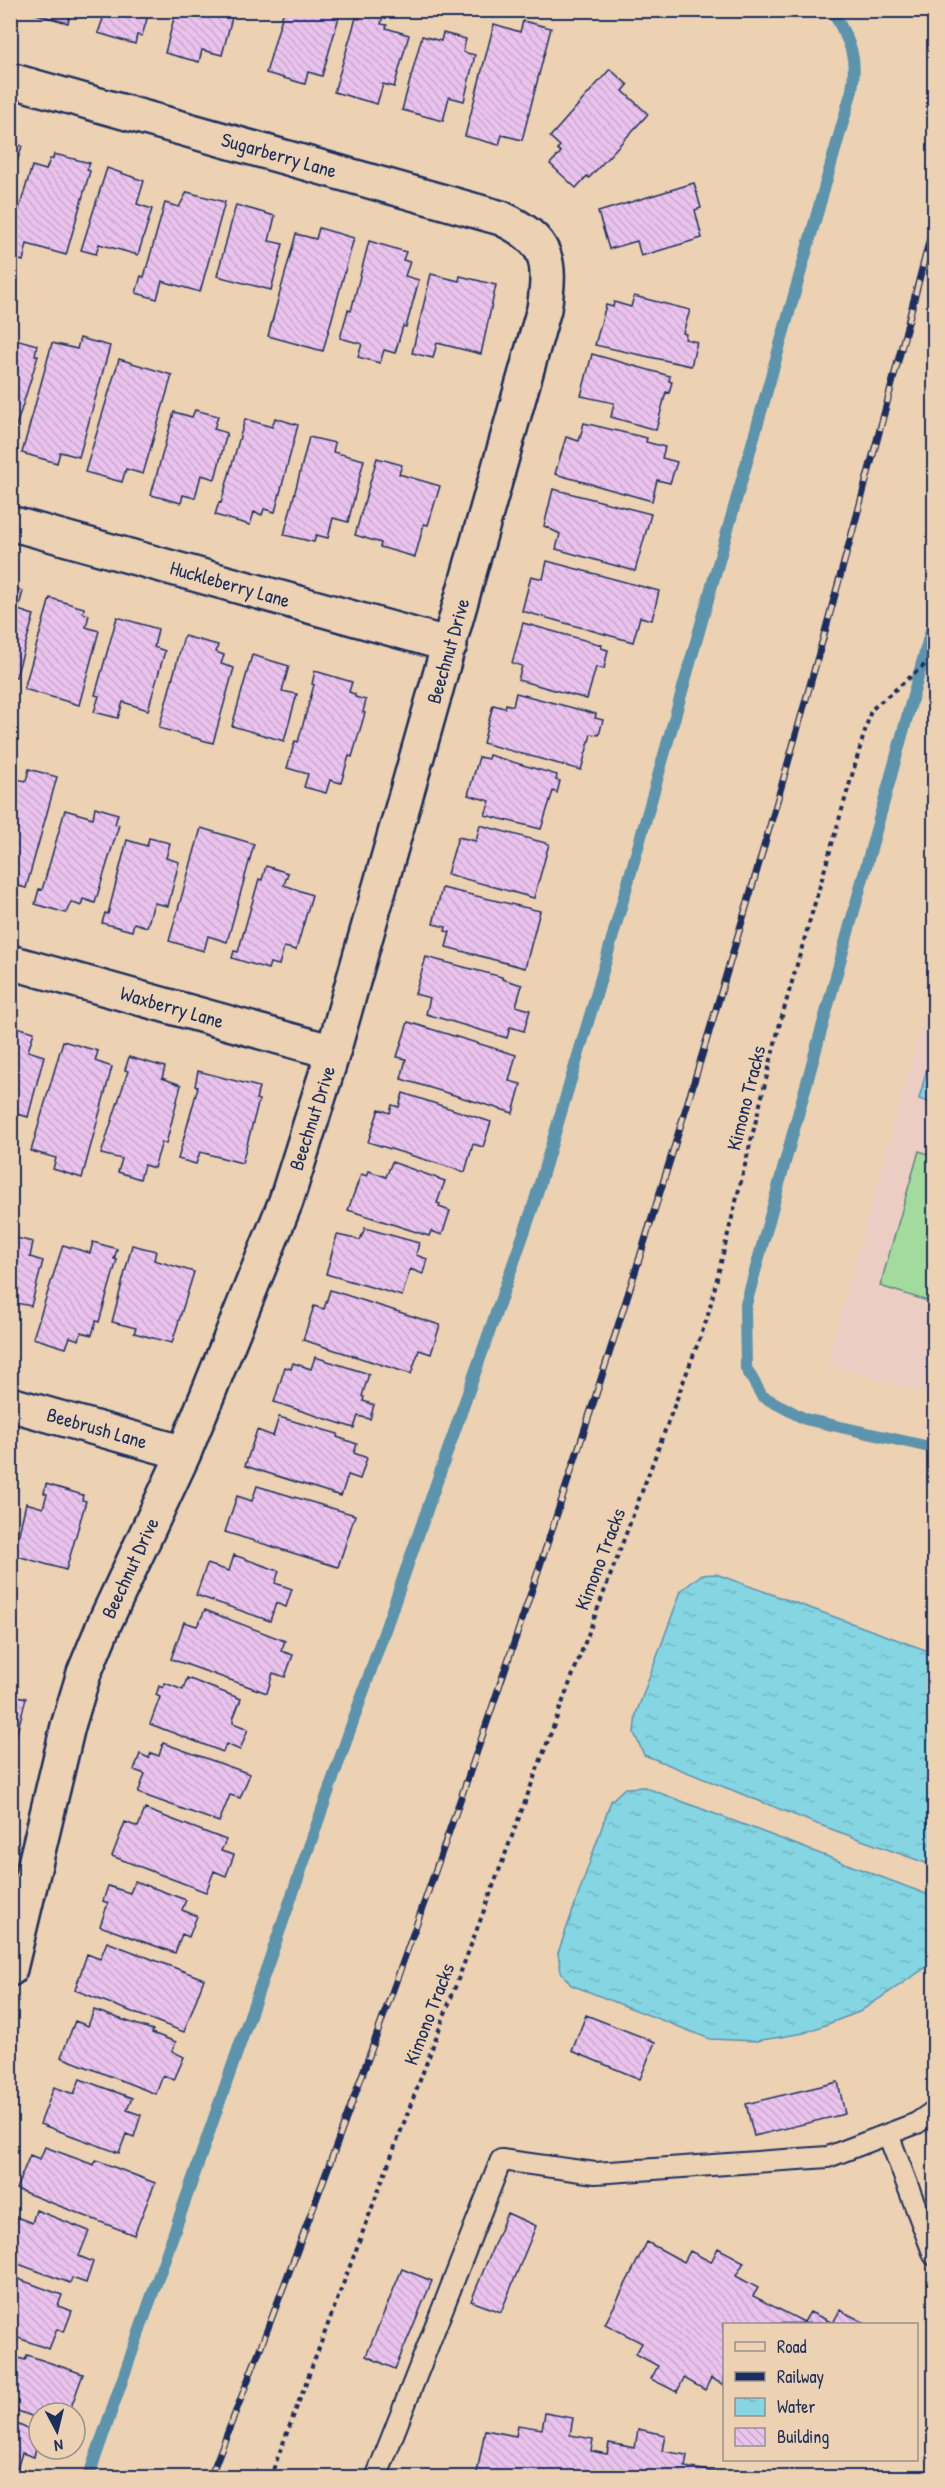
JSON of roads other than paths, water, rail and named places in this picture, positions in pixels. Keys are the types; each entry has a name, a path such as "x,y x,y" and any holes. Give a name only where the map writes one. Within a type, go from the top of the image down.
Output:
{"street":[{"name":"Sugarberry Lane","path":"10,80 501,218 521,227 541,246"},
{"name":"Beechnut Drive","path":"10,1969 24,1849 84,1673 105,1622 184,1453 286,1201 333,1052 544,309 549,276 541,246"},
{"name":"Huckleberry Lane","path":"10,523 450,645"},
{"name":"Waxberry Lane","path":"10,962 333,1052"},
{"name":"Beebrush Lane","path":"10,1404 184,1453"}],"lane":[{"path":"376,2478 501,2160 595,2174 828,2157 917,2122 934,2111"},
{"path":"888,2134 934,2255"}],"water":[{"path":"934,1042 934,1104 919,1099"},
{"path":"716,1574 934,1653 934,1866 817,1824 644,1755 634,1733 636,1714 681,1591 701,1575"},
{"path":"644,1787 934,1897 934,1962 859,2012 804,2033 756,2041 710,2039 571,1985 561,1972 558,1953 611,1801 625,1788"}],"waterway":[{"path":"88,2478 532,1210 597,992 852,90 854,67 851,48 832,10"},
{"path":"934,619 745,1308 746,1368 762,1396 805,1419 934,1448"}],"railway":[{"path":"210,2478 316,2201 417,1922 514,1642 607,1361 695,1078 779,794 859,509 934,222"}]}
